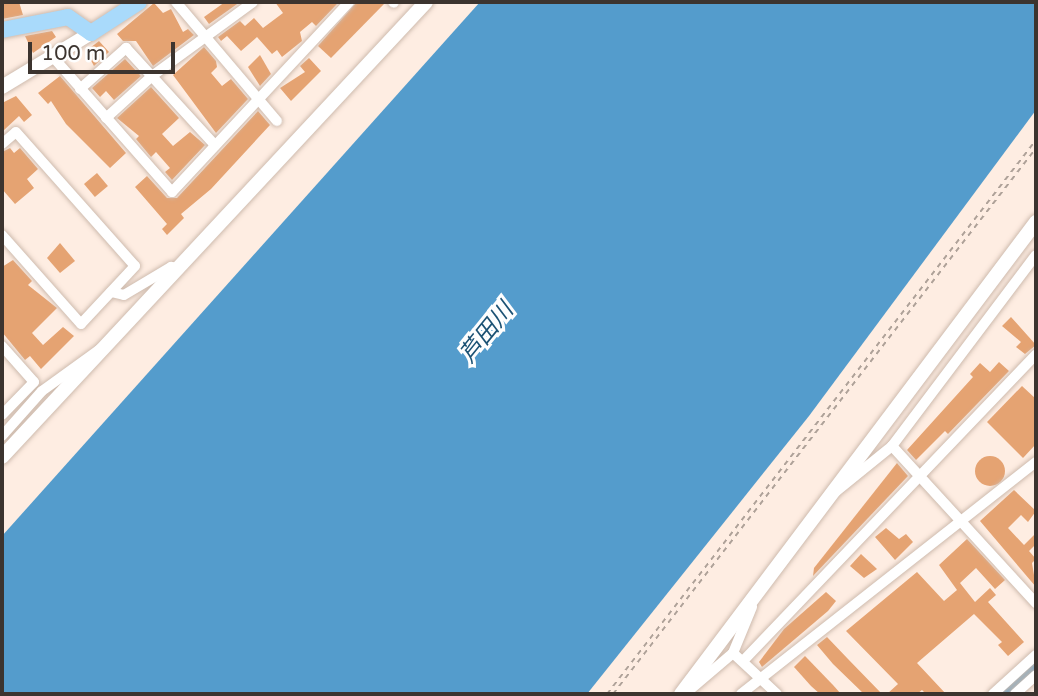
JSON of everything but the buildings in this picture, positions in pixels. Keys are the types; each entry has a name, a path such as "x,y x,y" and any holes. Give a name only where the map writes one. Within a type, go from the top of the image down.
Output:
{"main road":[{"path":"2,30 68,17 92,33 139,2"}],"street":[{"path":"176,2 277,121"},
{"path":"106,118 152,76 253,2"},
{"path":"53,57 172,192 349,2"},
{"path":"2,457 426,2"},
{"path":"2,87 92,33"},
{"path":"80,89 126,48 215,145"},
{"path":"2,144 16,132 135,266 81,324 2,234"},
{"path":"683,694 755,592 1036,222"},
{"path":"831,494 842,491 892,446 1036,255"},
{"path":"111,292 124,295 171,267 178,268"},
{"path":"2,346 6,360 38,386"},
{"path":"2,415 38,386 91,351 105,346"},
{"path":"683,694 738,657 920,475 1036,354"},
{"path":"2,436 38,386"},
{"path":"892,446 963,520 1036,603"},
{"path":"741,694 1036,462"},
{"path":"738,657 755,592"},
{"path":"993,694 1036,655"},
{"path":"738,657 777,694"},
{"path":"1015,694 1036,675"}],"path":[{"path":"607,694 1036,141"},
{"path":"613,694 1036,148"}],"water":[{"name":"芦田川","path":"480,2 1036,2 1036,110 809,416 587,694 2,694 2,536"}],"waterway":[{"path":"1003,694 1036,664"}]}
